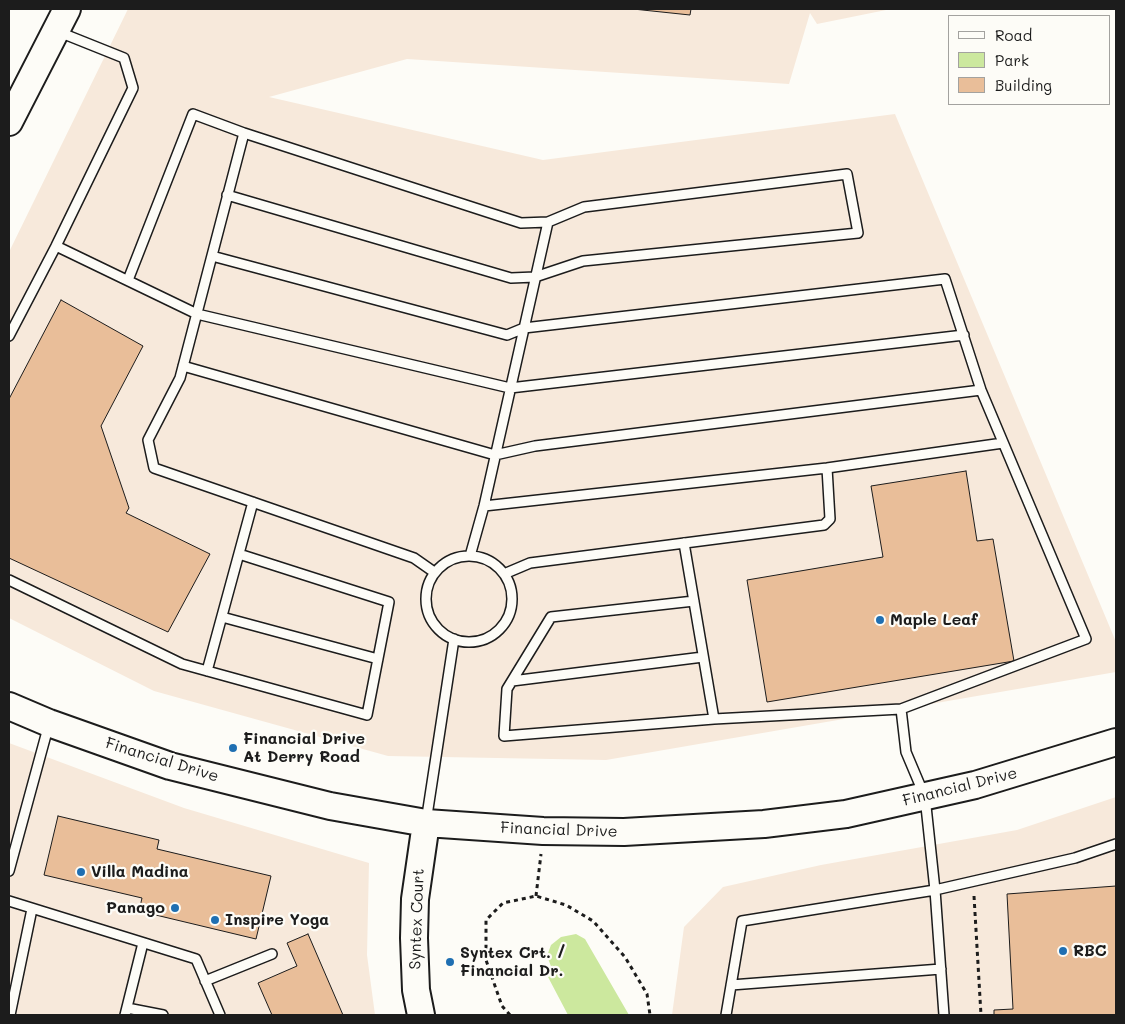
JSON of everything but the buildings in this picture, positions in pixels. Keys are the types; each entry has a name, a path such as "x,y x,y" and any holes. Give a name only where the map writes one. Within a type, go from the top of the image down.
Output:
{"street":[{"path":"9,122 61,20"},
{"name":"Financial Drive","path":"9,706 49,723 170,766 330,806 426,823 543,831 624,832 764,824 846,814 925,797 1041,766 1116,742"},
{"name":"Syntex Court","path":"421,1015 416,990 414,918 419,861 426,823"}],"lane":[{"path":"9,336 56,246 133,88 124,58 61,20"},
{"path":"128,280 193,114 244,133 521,223 548,222 584,207 847,174 858,233 583,261 535,277 511,278 228,195"},
{"path":"244,133 180,378 148,440 154,468 414,558 434,572"},
{"path":"470,556 484,506 548,222"},
{"path":"56,246 197,314 510,388 964,335"},
{"path":"212,256 507,335 524,328 945,279 981,390 1086,639 901,709 714,719 504,736 507,689 551,617 694,601"},
{"path":"183,366 495,455 535,446 981,390"},
{"path":"484,506 827,468 1003,444"},
{"path":"504,574 530,563 824,525 830,519 827,468"},
{"path":"207,671 253,502"},
{"path":"684,544 714,719"},
{"path":"9,580 182,664 367,715 389,602 239,554"},
{"path":"470,556 483,558 495,564 504,574 510,586 512,600 509,613 503,625 493,634 481,640 468,642 454,639 442,633 433,623 428,611 426,598 428,584 434,572 444,563 470,556"},
{"path":"222,617 378,659"},
{"path":"426,823 454,639"},
{"path":"512,681 703,656"},
{"path":"901,709 906,752 925,797 935,890 944,1015"},
{"path":"9,871 49,723"},
{"path":"726,1015 742,921 935,890 1075,858 1116,844"},
{"path":"9,901 196,959 220,1015"},
{"path":"10,1015 32,909"},
{"path":"143,943 126,1011 163,1015"},
{"path":"206,981 272,954"},
{"path":"731,984 941,969"}],"path":[{"path":"536,896 543,831"},
{"path":"980,1015 973,896 983,893"},
{"path":"510,1015 502,1006 486,960 486,920 503,903 536,896 566,905 592,921 625,957 647,994 650,1015"}],"shaded area":[{"path":"128,9 891,9 817,24 810,13 789,84 407,59 269,97 543,160 895,114 1116,642 1116,672 606,760 388,756 154,691 9,618 9,252"},
{"path":"9,743 184,808 369,863 367,955 375,1015 9,1015"},
{"path":"1116,797 1116,1015 672,1015 684,927 723,887 821,865 1017,830"}],"green space":[{"path":"576,934 585,939 629,1015 568,1015 548,977 554,974 547,956 551,945 561,937"}],"place":[{"name":"Maple Leaf","path":"880,620"},
{"name":"Financial Drive At Derry Road","path":"233,748"},
{"name":"Villa Madina","path":"81,872"},
{"name":"Panago","path":"175,908"},
{"name":"Inspire Yoga","path":"215,920"},
{"name":"RBC","path":"1063,951"},
{"name":"Syntex Crt. / Financial Dr.","path":"450,962"}]}
